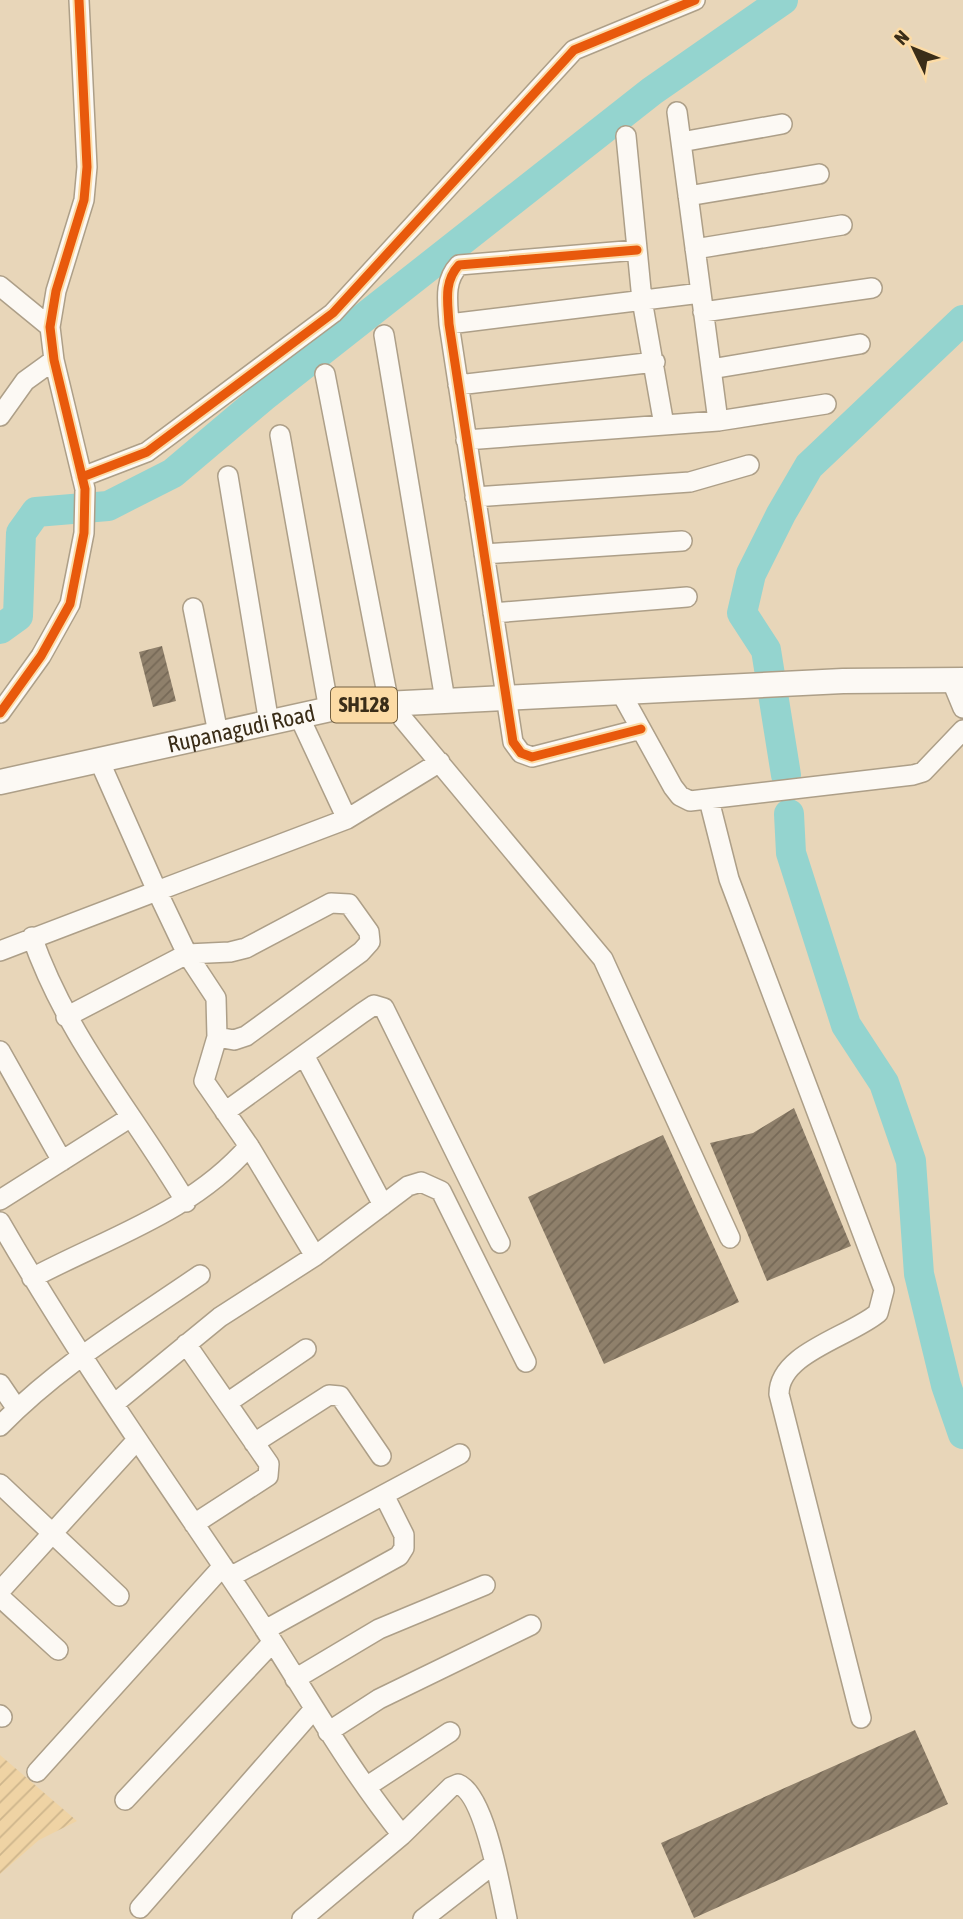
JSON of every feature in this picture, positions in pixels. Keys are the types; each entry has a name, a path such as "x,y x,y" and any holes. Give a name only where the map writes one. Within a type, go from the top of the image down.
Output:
{"main road":[{"name":"Rupanagudi Road","path":"0,782 299,716 393,703 822,682 957,680"}],"street":[{"path":"0,712 41,656 70,604 83,533 84,483 54,360 50,327 56,291 84,200 87,167 79,0"},
{"path":"84,483 147,452 333,313 574,50 695,0"},
{"path":"677,112 718,421"},
{"path":"681,142 782,124"},
{"path":"626,135 642,300 664,425"},
{"path":"688,196 819,174"},
{"path":"695,249 842,225"},
{"path":"637,250 459,265 450,275 449,324 513,742 521,753 532,757 641,729"},
{"path":"0,286 50,327"},
{"path":"449,324 642,300 702,302 872,288"},
{"path":"384,335 444,700"},
{"path":"711,369 860,344"},
{"path":"0,416 25,380 54,360"},
{"path":"458,385 655,362"},
{"path":"325,374 393,703 403,719 603,959 730,1238"},
{"path":"467,440 718,421 825,404"},
{"path":"280,435 329,710"},
{"path":"475,496 690,482 749,465"},
{"path":"228,477 269,723"},
{"path":"484,554 682,541"},
{"path":"492,613 687,597"},
{"path":"193,608 218,733"},
{"path":"957,680 963,708"},
{"path":"620,691 680,796 690,801 913,775 923,772 963,730"},
{"path":"299,716 347,818"},
{"path":"99,760 187,954 216,998 217,1037 204,1081 249,1146 315,1256"},
{"path":"0,951 347,818 440,762"},
{"path":"709,800 729,879 884,1290 878,1313 794,1362 779,1380 779,1394 861,1718"},
{"path":"66,1017 187,954 246,948 331,903 341,901 349,905 369,932 370,943 246,1036 234,1040 217,1037"},
{"path":"32,937 48,984 66,1017 186,1202"},
{"path":"225,1112 374,1005 384,1008 500,1243"},
{"path":"0,1051 62,1161"},
{"path":"304,1055 383,1205"},
{"path":"0,1200 131,1117"},
{"path":"32,1278 186,1202 228,1170 249,1146"},
{"path":"114,1404 220,1317 315,1256 408,1186 421,1182 441,1191 526,1362"},
{"path":"0,1222 32,1278 269,1637 328,1732 402,1835"},
{"path":"0,1426 83,1356 200,1275"},
{"path":"186,1344 269,1464 268,1476 194,1524"},
{"path":"227,1403 306,1349"},
{"path":"0,1384 17,1409"},
{"path":"254,1443 329,1395 340,1396 381,1456"},
{"path":"0,1591 137,1440"},
{"path":"37,1772 226,1572 384,1495 460,1454"},
{"path":"0,1484 119,1596"},
{"path":"125,1800 269,1637 399,1556 404,1548 404,1535 384,1495"},
{"path":"295,1679 379,1629 485,1585"},
{"path":"0,1597 58,1650"},
{"path":"328,1732 379,1699 531,1625"},
{"path":"140,1908 314,1709"},
{"path":"366,1787 450,1732"},
{"path":"302,1919 402,1835 451,1787 458,1784 470,1791 475,1802 495,1863 507,1919"},
{"path":"424,1919 495,1863"}],"shaded area":[{"path":"0,1755 77,1821 39,1840 0,1874"}],"building":[{"path":"162,646 176,701 153,707 139,652"},
{"path":"794,1108 851,1246 767,1281 710,1143 753,1133"},
{"path":"663,1135 739,1302 604,1364 528,1197"},
{"path":"915,1730 948,1804 694,1918 661,1843"}],"waterway":[{"path":"0,629 18,616 21,533 36,512 108,506 173,473 263,397 652,91 783,0"},
{"path":"786,775 766,650 742,613 751,574 809,466 963,320"},
{"path":"789,814 791,853 846,1025 884,1083 911,1161 919,1274 946,1385 963,1434"}],"cycle path":[{"path":"0,713 41,656 70,604 84,533 85,489 54,360 50,327 56,291 84,200 87,167 79,0"},
{"path":"82,477 147,452 333,313 574,50 695,0"},
{"path":"637,250 459,265 451,278 448,301 449,324 513,742 521,753 532,757 641,729"}]}
